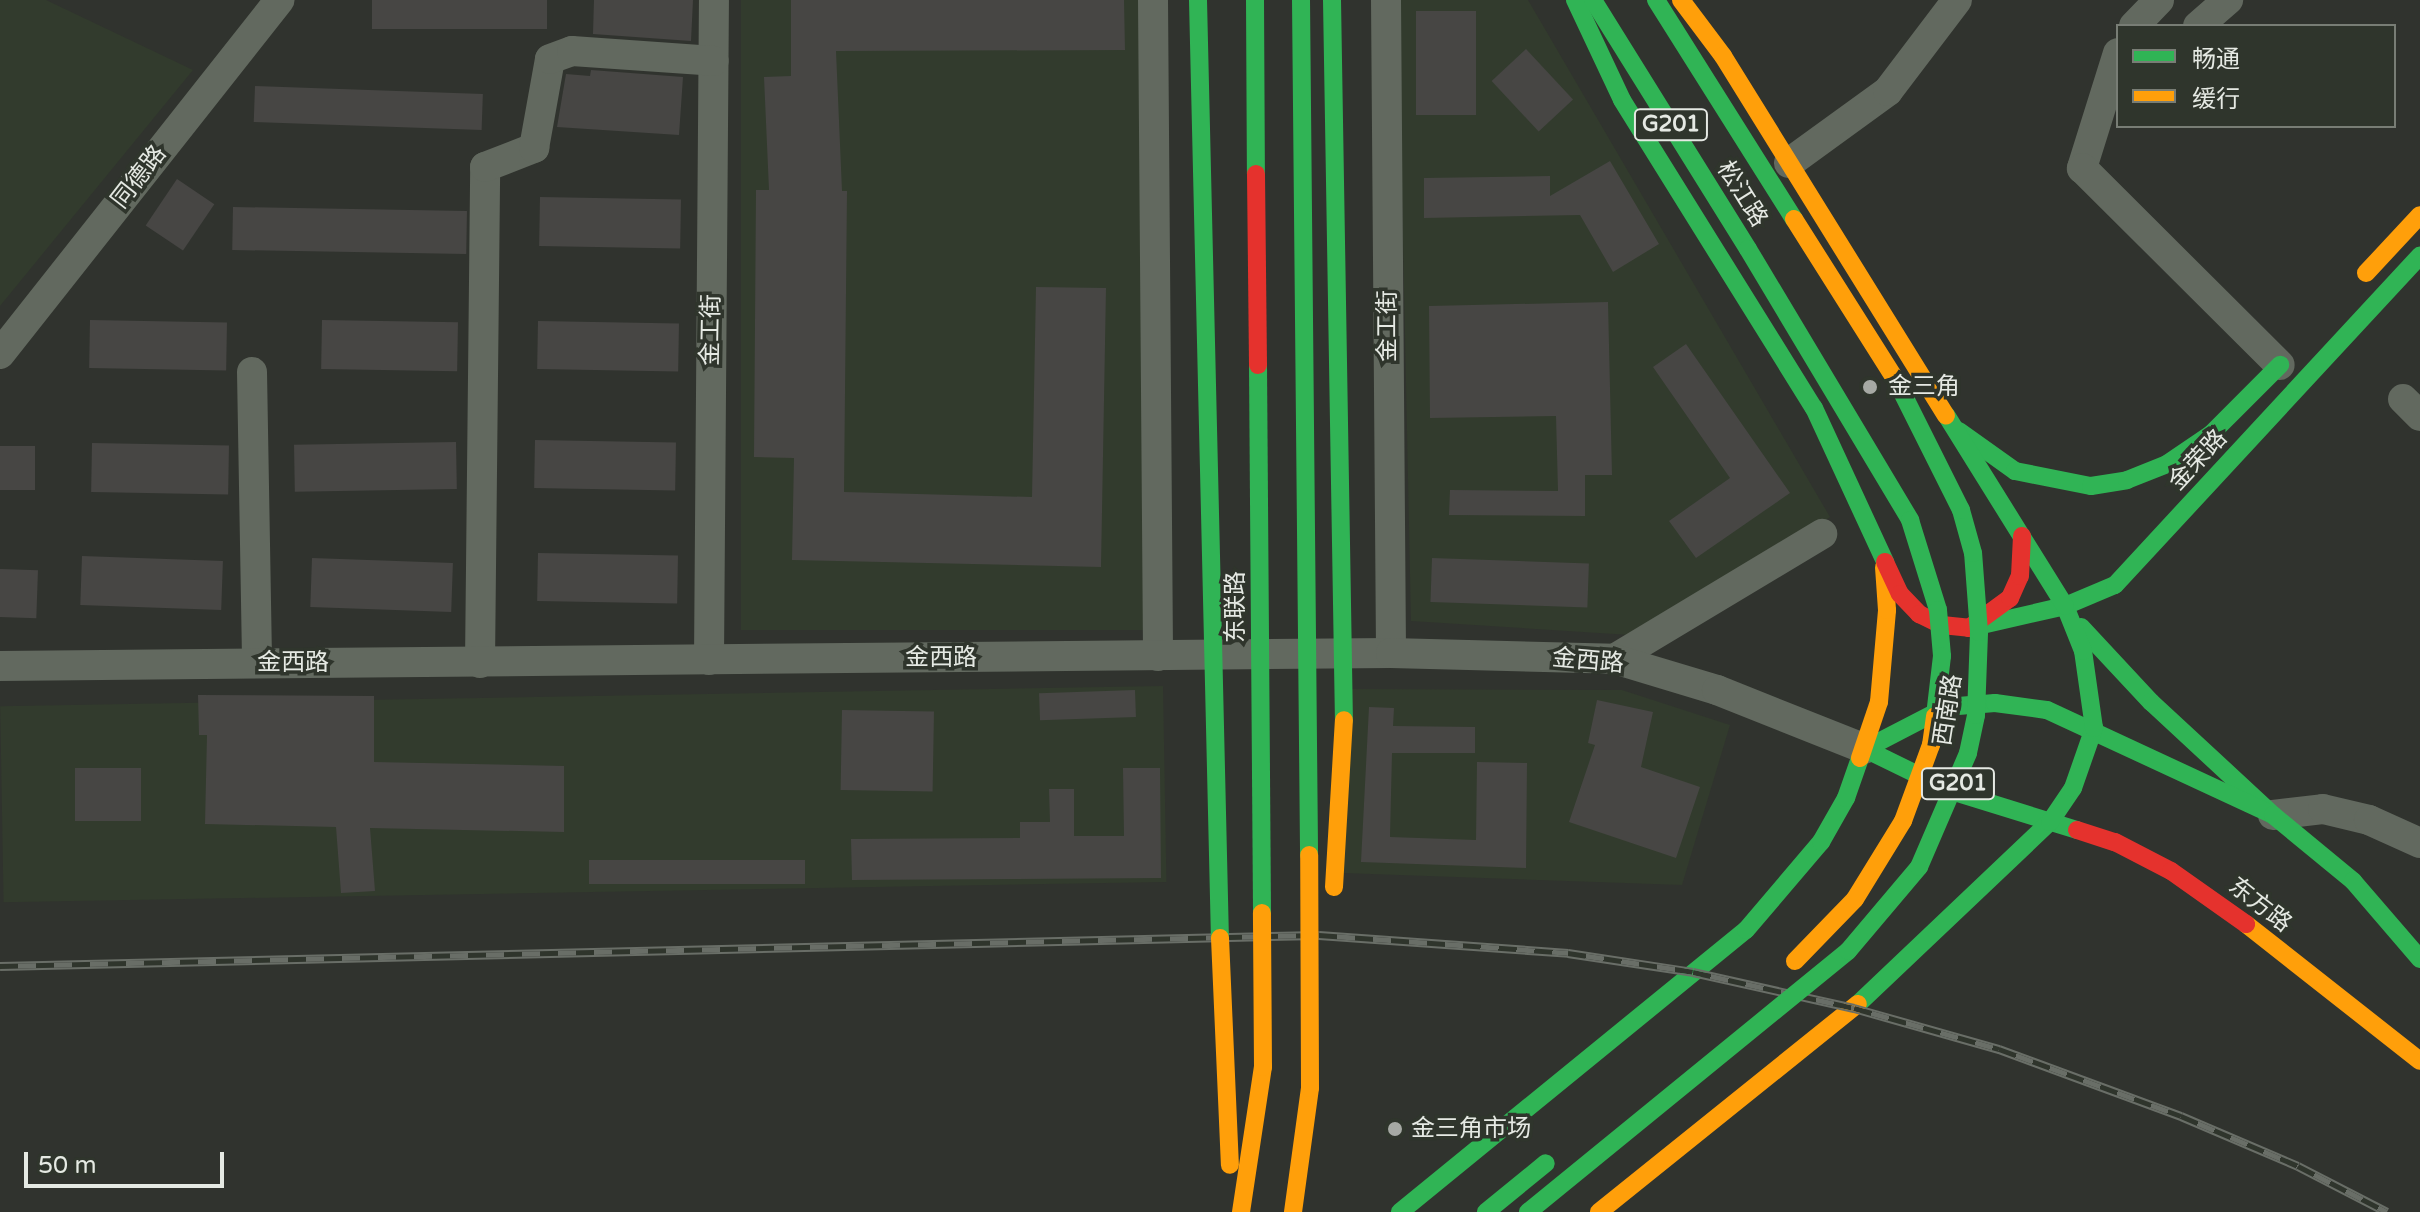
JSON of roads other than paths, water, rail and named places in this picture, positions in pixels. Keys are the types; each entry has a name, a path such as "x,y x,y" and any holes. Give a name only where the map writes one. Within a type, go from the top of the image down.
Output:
{"main road":[{"path":"1198,0 1213,778 1229,1100 1226,1212"},
{"name":"东联路","path":"1241,1212 1263,1067 1255,0"},
{"path":"1301,0 1310,1088"},
{"path":"1293,1212 1330,914 1344,735 1332,0"},
{"path":"1400,1212 1746,930 1821,842 1865,749 1886,653 1884,567 1867,514 1814,408 1622,100 1575,0"},
{"name":"松江路","path":"1593,0 1748,249"},
{"name":"松江路","path":"1656,0 1794,219"},
{"path":"1681,0 1789,163 2065,606 2103,655 2273,815 2353,881 2420,959"},
{"path":"2351,289 2420,215"},
{"name":"西南路","path":"1528,1212 1848,951 1919,867 1968,753 1976,715 1979,632 1973,553 1961,510 1908,400 1794,219"},
{"name":"西南路","path":"1748,249 1887,474 1910,520 1938,610 1942,656 1931,745 1903,821 1855,899 1780,974"},
{"name":"金荣路","path":"1969,628 2065,606 2115,585 2420,256"},
{"name":"金荣路","path":"1954,427 2015,471 2091,486 2127,480 2167,464 2211,434 2285,359"},
{"path":"1884,567 1919,614 1942,625 1969,628 2010,598 2022,567 2022,536"},
{"path":"1599,1212 1854,1008 2050,822 2088,756 2106,616 2115,585"},
{"path":"2065,606 2083,651 2094,728"},
{"path":"1865,749 1946,707 2021,707 2094,728 2273,815"},
{"name":"东方路","path":"1865,749 1951,791 2115,842 2223,905 2420,1061"},
{"path":"1486,1212 1559,1152"}],"street":[{"name":"同德路","path":"0,354 280,0"},
{"name":"金工街","path":"709,660 714,0"},
{"path":"1153,0 1158,656"},
{"name":"金工街","path":"1386,0 1391,653"},
{"path":"1789,163 1888,91 1957,0"},
{"path":"2136,24 2159,0"},
{"path":"2200,24 2228,0"},
{"path":"480,663 485,167 534,148 550,59 572,51 714,61"},
{"path":"2082,168 2116,59"},
{"path":"2082,168 2116,121"},
{"path":"2082,168 2285,359"},
{"path":"252,372 257,663"},
{"path":"1614,659 1822,534"},
{"name":"金西路","path":"0,666 1391,653 1614,659 1705,686 1865,749"},
{"path":"2273,815 2323,809 2369,820 2420,843"}],"railway":[{"path":"0,966 1319,935 1568,953 1693,972 1854,1008 1999,1049 2181,1116 2298,1166 2387,1212"}],"place":[{"name":"金三角","path":"1870,387"},
{"name":"金三角市场","path":"1395,1129"}]}
